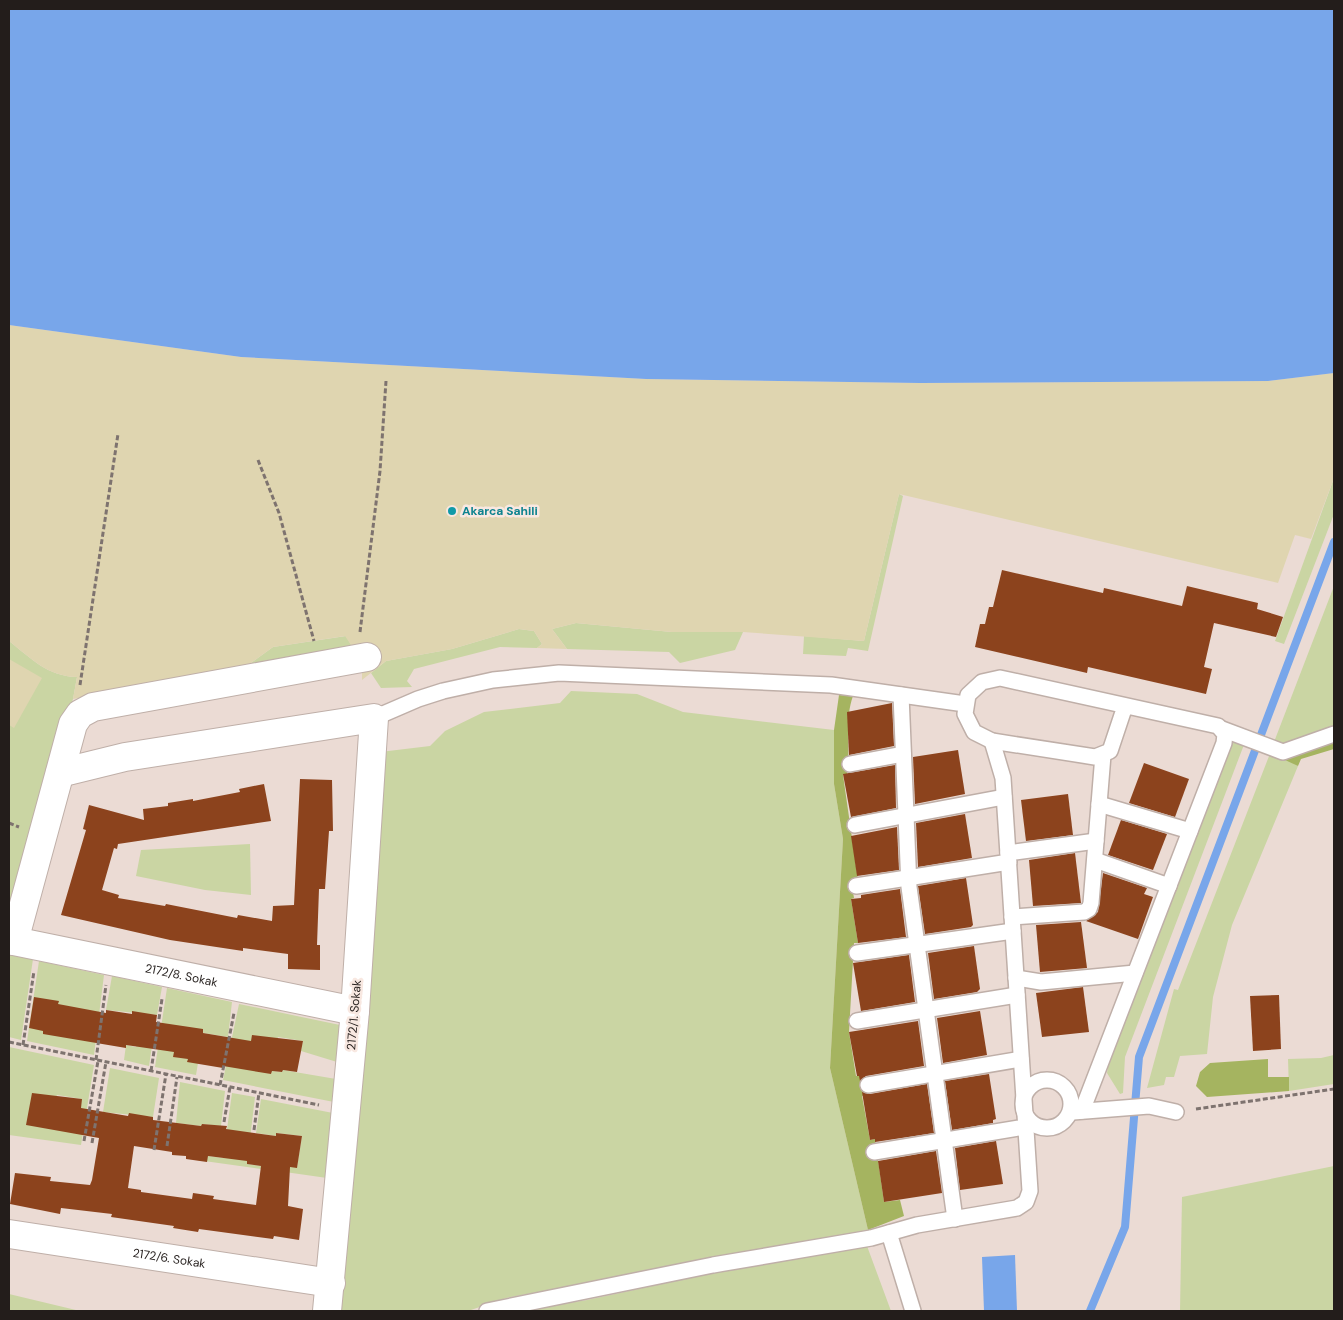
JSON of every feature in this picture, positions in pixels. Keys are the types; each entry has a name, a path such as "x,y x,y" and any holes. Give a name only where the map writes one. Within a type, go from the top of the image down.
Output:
{"street":[{"path":"20,942 60,773 74,724 80,714 93,707 362,658"},
{"path":"60,773 125,757 374,718"},
{"name":"2172/1. Sokak","path":"327,1311 355,1011 374,718"},
{"name":"2172/8. Sokak","path":"20,942 238,985 355,1011"},
{"name":"2172/6. Sokak","path":"9,1234 331,1283"}],"lane":[{"path":"374,718 418,699 443,691 493,680 559,673 831,685 965,704"},
{"path":"1125,706 1114,744 1110,751 1095,757 992,741 974,732 968,724 965,704 974,687 991,678 1000,678 1218,726 1287,752 1334,734"},
{"path":"901,694 909,878 955,1219"},
{"path":"1076,1112 1069,1093 1058,1082 1049,1080 1034,1084 1028,1090 1024,1106 1029,1119 1042,1127 1057,1126 1076,1112 1135,973 1224,743 1225,734 1229,731"},
{"path":"487,1311 713,1265 861,1240 955,1219 1017,1208 1026,1202 1030,1191 1002,767 992,741"},
{"path":"850,764 903,754"},
{"path":"857,953 917,945 1087,910 1091,903 1103,755"},
{"path":"855,825 1004,798"},
{"path":"1099,804 1190,831"},
{"path":"856,886 909,878 1096,841"},
{"path":"1095,860 1169,886"},
{"path":"1016,978 1041,982 1135,973"},
{"path":"857,1021 1017,996"},
{"path":"868,1085 1021,1059"},
{"path":"1076,1112 1149,1106 1176,1112"},
{"path":"874,1152 1025,1127"},
{"path":"889,1233 913,1311"}],"path":[{"path":"362,658 370,534 380,471 386,381"},
{"path":"74,724 118,434"},
{"path":"258,460 279,513 320,665"},
{"path":"20,942 23,1045"},
{"path":"84,1141 110,960"},
{"path":"151,1071 167,971"},
{"path":"220,1085 238,985"},
{"path":"9,1042 346,1111"},
{"path":"92,1143 106,1062"},
{"path":"154,1150 166,1074"},
{"path":"168,1146 177,1077"},
{"path":"224,1122 230,1087"},
{"path":"1176,1112 1334,1089"},
{"path":"254,1130 259,1093"}],"green space":[{"path":"1334,478 1334,514 1284,644 1275,641"},
{"path":"899,494 903,496 868,651 848,648 846,656 803,654 804,636 864,641"},
{"path":"1334,586 1334,728 1289,748 1274,742"},
{"path":"576,623 672,632 743,632 735,650 680,663 669,652 567,649 552,629"},
{"path":"519,629 534,631 542,644 537,648 500,647 414,669 407,681 412,687 381,688 371,673 386,661 452,649"},
{"path":"346,636 353,648 244,668 273,647"},
{"path":"9,641 48,670 66,676 77,677 73,699 9,914"},
{"path":"571,691 637,694 683,712 834,730 834,784 843,839 830,1068 868,1230 506,1298 468,1311 338,1311 380,752 430,746 445,731 484,712 560,703"},
{"path":"839,695 853,696 848,725 847,774 843,775 858,880 851,880 854,898 851,899 858,943 854,943 849,1032 856,1076 863,1075 866,1095 862,1096 870,1140 875,1139 884,1202 900,1200 904,1216 868,1230 830,1068 843,839 834,784 834,730"},
{"path":"1234,739 1245,742 1125,1057 1123,1093 1120,1094 1107,1073 1109,1061"},
{"path":"1334,741 1334,749 1301,759 1298,766 1285,760 1287,754 1297,755"},
{"path":"1271,751 1298,766 1232,925 1213,997 1207,1054 1180,1056 1174,1077 1166,1077 1164,1085 1147,1088 1174,989 1178,990"},
{"path":"250,844 251,895 205,890 136,876 141,850"},
{"path":"9,954 33,959 21,1040 9,1037"},
{"path":"39,961 104,975 94,1055 27,1041"},
{"path":"112,976 162,987 157,1015 106,1010"},
{"path":"167,988 232,1002 228,1037 203,1033 196,1075 155,1067"},
{"path":"239,1004 340,1025 337,1062 301,1051 303,1041 278,1037 271,1074 272,1071 282,1072 283,1070 336,1079 334,1102 223,1080"},
{"path":"137,1044 152,1046 149,1066 124,1060 126,1045 136,1047"},
{"path":"9,1047 94,1065 81,1145 9,1135","holes":["57,1095 82,1099 51,1129"]},
{"path":"1334,1055 1334,1084 1289,1091 1288,1059 1321,1058"},
{"path":"1268,1059 1268,1077 1289,1077 1289,1091 1207,1097 1196,1086 1200,1072 1210,1063"},
{"path":"110,1068 159,1078 153,1117 103,1112"},
{"path":"180,1082 225,1091 221,1126 176,1123"},
{"path":"232,1093 255,1097 247,1164 261,1166 261,1169 197,1160 207,1159 208,1156 223,1158"},
{"path":"261,1099 333,1113 327,1178 271,1170 283,1166 297,1167 302,1136 276,1133 276,1136 256,1133"},
{"path":"1334,1166 1334,1311 1180,1311 1182,1197"},
{"path":"867,1246 891,1311 521,1311 587,1300 722,1271"},
{"path":"9,1294 80,1311 9,1311"}],"sand":[{"name":"Akarca Sahili","path":"9,325 241,357 646,379 920,383 1268,381 1333,373 1334,478 1311,539 1295,535 1278,583 899,494 864,641 743,632 672,632 576,623 552,629 567,649 537,648 542,644 534,631 519,629 452,649 386,661 362,680 362,647 353,648 345,636 273,647 244,668 73,699 77,677 66,676 48,670 9,641"},
{"path":"9,659 42,678 14,728 9,725"}],"water":[{"path":"9,9 1334,9 1334,373 1268,381 920,383 646,379 241,357 9,325"},
{"path":"1015,1255 1017,1311 984,1311 982,1257"}],"building":[{"path":"1002,570 1103,593 1104,588 1182,606 1187,586 1258,603 1257,609 1283,617 1276,637 1214,623 1204,667 1212,669 1206,694 1088,667 1087,673 975,647 980,624 985,624 989,607 993,607"},
{"path":"892,703 894,746 849,755 847,712"},
{"path":"958,750 965,794 915,804 913,757"},
{"path":"1144,763 1189,779 1175,817 1129,803"},
{"path":"895,765 896,808 851,817 843,774"},
{"path":"300,779 332,780 333,831 329,831 325,889 319,889 317,945 320,945 320,970 288,969 288,954 243,948 243,951 170,940 61,915 86,830 83,829 89,805 144,820 143,809 168,806 168,803 193,799 193,801 240,792 239,789 264,784 271,821 118,844 117,849 114,848 102,890 119,895 118,898 165,906 166,904 237,918 238,915 272,921 273,906 294,905"},
{"path":"1068,794 1073,835 1026,841 1021,800"},
{"path":"965,814 972,858 918,867 916,823"},
{"path":"1121,820 1167,834 1153,870 1108,855"},
{"path":"897,827 899,870 857,876 851,836"},
{"path":"1075,853 1081,903 1033,906 1029,860"},
{"path":"1103,873 1147,888 1144,894 1153,897 1138,939 1086,921 1098,912"},
{"path":"966,878 973,925 971,927 925,934 918,886"},
{"path":"900,889 906,937 858,943 851,899 861,898 861,895"},
{"path":"1081,922 1087,968 1040,972 1036,925"},
{"path":"974,946 980,989 977,992 934,999 928,953"},
{"path":"909,955 915,1002 861,1011 853,963"},
{"path":"1083,987 1089,1032 1042,1037 1036,993"},
{"path":"1279,995 1281,1049 1253,1051 1250,996"},
{"path":"34,997 59,1001 58,1004 106,1013 106,1010 132,1014 132,1011 157,1015 156,1022 203,1029 203,1033 251,1041 252,1035 303,1041 297,1072 283,1070 282,1072 272,1071 271,1074 223,1066 223,1068 187,1062 188,1059 173,1057 174,1052 126,1045 126,1048 43,1034 43,1031 29,1028"},
{"path":"980,1011 987,1055 943,1063 937,1018"},
{"path":"918,1021 924,1066 866,1076 860,1081 859,1076 857,1076 849,1032"},
{"path":"989,1074 996,1119 993,1120 993,1123 952,1130 945,1081"},
{"path":"927,1084 934,1133 875,1142 875,1139 870,1140 862,1092 870,1094"},
{"path":"32,1093 82,1099 81,1108 128,1116 129,1113 153,1117 153,1120 201,1126 202,1124 227,1126 226,1129 276,1136 276,1133 302,1136 297,1168 290,1167 288,1206 303,1209 299,1240 274,1236 273,1239 199,1229 198,1232 173,1228 174,1226 111,1217 112,1214 61,1208 60,1214 10,1204 15,1173 51,1177 50,1181 90,1185 92,1180 99,1138 26,1125","holes":["134,1146 172,1152 172,1155 186,1156 186,1159 207,1162 208,1156 247,1161 247,1164 261,1166 256,1205 213,1199 214,1196 193,1193 192,1199 141,1192 141,1190 128,1188"]},
{"path":"996,1141 1003,1184 960,1190 955,1148"},
{"path":"936,1151 942,1193 884,1202 878,1161"}],"waterway":[{"path":"1090,1311 1125,1227 1139,1057 1334,542"}],"place":[{"name":"Akarca Sahili","path":"452,511"}]}
